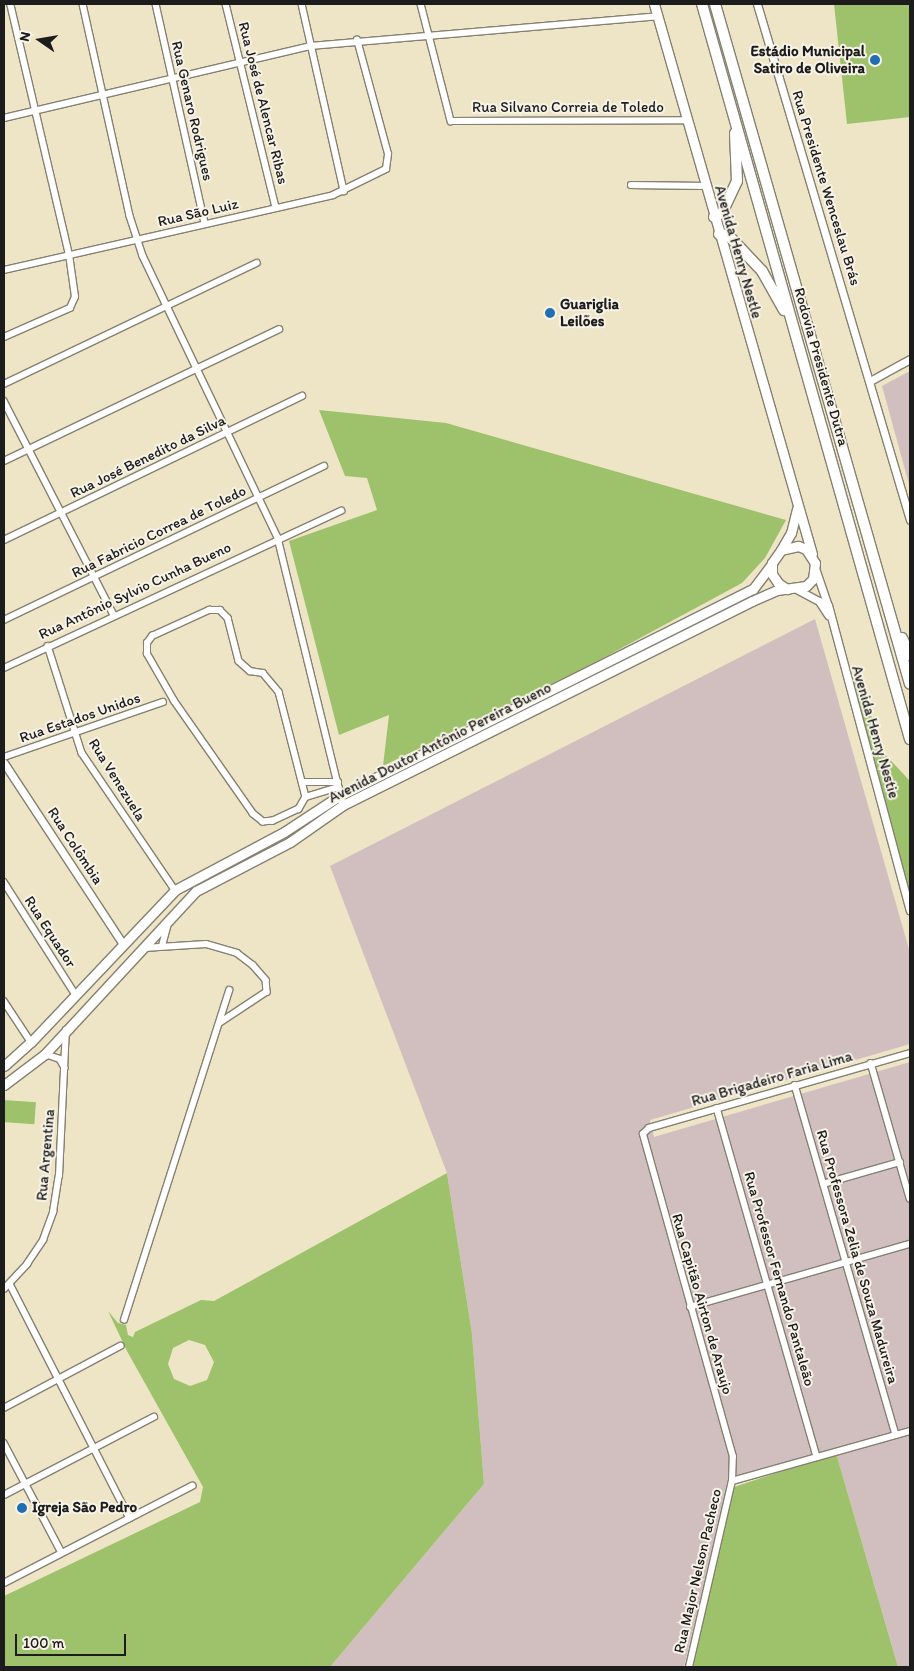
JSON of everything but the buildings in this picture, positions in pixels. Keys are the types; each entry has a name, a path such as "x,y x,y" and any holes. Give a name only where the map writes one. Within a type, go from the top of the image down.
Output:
{"highway":[{"name":"Rodovia Presidente Dutra","path":"702,4 910,739"},
{"name":"Rodovia Presidente Dutra","path":"715,4 910,684"},
{"path":"714,217 722,213 738,181 735,122"},
{"path":"719,234 726,234 770,280 797,337"},
{"path":"891,617 910,655"}],"main road":[{"name":"Avenida Henry Nestle","path":"654,4 812,556"},
{"path":"780,550 798,546 812,556 816,570 806,586 798,590 786,589 772,574 772,563 795,522 798,506"},
{"name":"Avenida Doutor Antônio Pereira Bueno","path":"4,1066 31,1042 174,890 272,840 339,788 753,589 772,563"},
{"name":"Avenida Doutor Antônio Pereira Bueno","path":"4,1085 45,1054 66,1029 196,891 290,842 343,805 752,601 786,589"},
{"path":"170,917 177,904 174,890"},
{"path":"131,961 122,958 123,945 136,944 141,951"}],"street":[{"path":"4,337 70,308 75,301 69,255 33,111 10,4"},
{"path":"83,4 137,239 194,369 278,538 343,805"},
{"name":"Rua Genaro Rodrigues","path":"156,4 171,79 205,224"},
{"name":"Rua José de Alencar Ribas","path":"226,4 276,208"},
{"path":"302,4 344,190"},
{"path":"421,4 431,37"},
{"name":"Rua Presidente Wenceslau Brás","path":"757,4 910,520"},
{"path":"4,118 310,46 357,40 431,37 658,16"},
{"name":"Rua Silvano Correia de Toledo","path":"431,37 451,121 686,120"},
{"name":"Rua São Luiz","path":"4,270 276,208 344,190 372,177 389,163 357,40"},
{"path":"631,185 705,186"},
{"path":"4,384 257,263"},
{"path":"4,461 279,329"},
{"path":"870,381 910,359"},
{"name":"Rua José Benedito da Silva","path":"4,540 302,396"},
{"path":"4,401 114,615"},
{"name":"Rua Fabricio Correa de Toledo","path":"4,620 324,466"},
{"name":"Rua Antônio Sylvio Cunha Bueno","path":"4,668 278,538 341,511"},
{"name":"Avenida Henry Nestie","path":"816,570 910,910"},
{"path":"798,590 819,601 831,619"},
{"path":"306,797 279,692 263,673 250,671 239,661 228,618 220,610 208,610 152,636 147,643 147,654 174,700 253,814 263,822 273,821 299,809 306,797 339,788"},
{"name":"Rua Venezuela","path":"48,646 82,753 174,890"},
{"name":"Rua Estados Unidos","path":"4,757 163,702"},
{"name":"Rua Colômbia","path":"4,763 123,945"},
{"path":"302,782 339,788"},
{"name":"Rua Equador","path":"4,882 76,995"},
{"path":"162,946 170,917"},
{"path":"141,951 162,946 206,944 237,953 266,980 268,988 264,996 234,1011 220,1023"},
{"path":"124,1320 229,990"},
{"path":"4,1001 31,1042"},
{"name":"Rua Argentina","path":"4,1289 10,1284 43,1240 53,1212 65,1068 66,1029"},
{"name":"Rua Brigadeiro Faria Lima","path":"643,1134 649,1128 910,1053"},
{"path":"45,1054 60,1060 65,1068"},
{"path":"871,1063 910,1198"},
{"name":"Rua Professora Zelia de Souza Madureira","path":"795,1085 896,1435"},
{"name":"Rua Professor Fernando Pantaleão","path":"717,1108 817,1456"},
{"name":"Rua Capitão Airton de Araujo","path":"643,1134 733,1457 732,1482"},
{"path":"823,1184 900,1162"},
{"path":"690,1307 910,1244"},
{"path":"10,1284 130,1518"},
{"path":"4,1408 120,1346"},
{"path":"4,1495 154,1417"},
{"path":"732,1482 817,1456 910,1431"},
{"path":"4,1443 62,1554"},
{"name":"Rua Major Nelson Pacheco","path":"689,1667 732,1482"},
{"path":"4,1583 192,1486"}],"shaded area":[{"path":"910,371 910,488 882,386"},
{"path":"815,619 910,953 910,1044 650,1120 654,1137 910,1062 910,1667 898,1667 836,1453 729,1483 684,1667 330,1667 484,1484 472,1334 447,1173 330,866"}],"green space":[{"name":"Estádio Municipal Satiro de Oliveira","path":"834,4 910,4 910,117 847,124"},
{"path":"319,410 446,423 786,520 765,558 742,583 592,664 383,766 389,715 339,735 289,541 377,510 367,478 345,476"},
{"path":"860,676 881,750 910,781 910,893 894,853 852,679"},
{"path":"4,1100 36,1102 34,1124 4,1122"},
{"path":"447,1173 472,1334 484,1484 330,1667 4,1667 4,1596 200,1502 203,1487 127,1351 108,1311 118,1323 126,1325 128,1335 133,1337 135,1332 201,1300 214,1301","holes":["189,1340 205,1345 214,1362 207,1380 190,1386 174,1379 168,1364 173,1348"]},
{"path":"836,1453 898,1667 686,1667 731,1488"}],"place":[{"name":"Estádio Municipal Satiro de Oliveira","path":"875,60"},
{"name":"Guariglia Leilões","path":"550,313"},
{"name":"Igreja São Pedro","path":"22,1508"}]}
